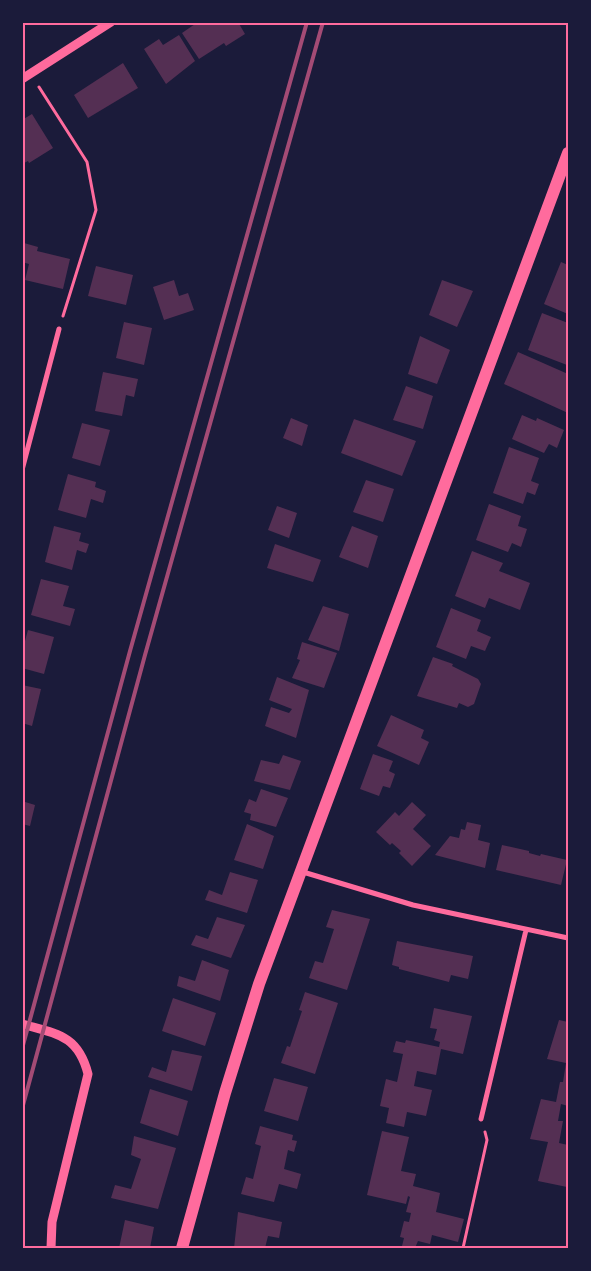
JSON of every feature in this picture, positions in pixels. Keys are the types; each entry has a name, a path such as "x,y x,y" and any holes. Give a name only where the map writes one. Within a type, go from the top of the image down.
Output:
{"main road":[{"path":"182,1248 225,1093 259,984 303,872 568,153"}],"street":[{"path":"26,76 111,22"},
{"path":"22,470 59,329"},
{"path":"303,872 413,905 568,938"},
{"path":"480,1119 526,930"},
{"path":"22,1024 64,1036 75,1045 84,1060 88,1074 52,1222 51,1248"}],"path":[{"path":"26,76 87,162 96,210 59,329"},
{"path":"463,1248 487,1140 480,1119"}],"building":[{"path":"198,22 238,22 245,34 226,46 224,43 199,59 182,33"},
{"path":"179,35 195,61 166,84 144,49 159,39 163,45"},
{"path":"123,63 138,88 88,118 74,95"},
{"path":"32,114 53,148 29,163 28,161 22,164 22,120"},
{"path":"24,243 38,247 37,251 70,259 63,289 25,280 29,264 22,262"},
{"path":"561,262 568,265 568,314 544,304"},
{"path":"96,266 133,275 126,305 88,296"},
{"path":"174,280 179,296 188,293 194,310 164,320 153,287"},
{"path":"442,280 473,291 457,327 429,315"},
{"path":"542,313 568,323 566,336 568,337 567,365 528,350"},
{"path":"124,322 152,328 144,365 116,358"},
{"path":"420,336 450,350 437,384 408,374"},
{"path":"518,352 568,374 568,413 504,384"},
{"path":"103,372 138,379 134,397 126,395 122,416 95,411"},
{"path":"406,386 433,396 423,429 393,420"},
{"path":"522,415 536,421 537,418 564,430 557,448 549,444 544,453 512,439"},
{"path":"291,418 308,425 302,446 283,438"},
{"path":"354,419 416,441 402,476 341,453"},
{"path":"82,423 110,430 100,466 72,458"},
{"path":"509,447 539,458 531,481 539,484 535,495 527,492 523,504 493,493"},
{"path":"68,474 96,482 95,487 106,491 103,503 91,499 86,518 58,510"},
{"path":"366,480 394,489 383,522 353,512"},
{"path":"489,504 521,516 518,526 527,529 521,547 512,543 508,552 476,540"},
{"path":"277,506 297,513 289,538 268,530"},
{"path":"54,526 81,533 79,541 89,544 86,553 77,550 72,570 45,562"},
{"path":"352,526 378,536 368,568 339,557"},
{"path":"275,544 321,560 313,582 267,568"},
{"path":"472,551 503,563 499,571 530,583 520,610 489,598 485,608 455,596"},
{"path":"41,579 69,586 63,606 75,609 70,626 31,615"},
{"path":"323,606 349,614 339,651 308,640"},
{"path":"451,608 481,620 477,631 491,637 485,651 471,646 466,659 436,647"},
{"path":"28,630 54,637 44,674 22,668 22,652"},
{"path":"302,642 337,653 324,688 292,678 300,660 297,659"},
{"path":"433,657 453,664 452,666 478,679 481,684 474,704 468,707 459,703 457,708 417,696"},
{"path":"277,677 309,690 296,738 265,726 271,707 289,713 292,709 269,700"},
{"path":"22,685 41,689 32,726 22,723"},
{"path":"391,715 424,730 421,738 429,742 419,765 377,746"},
{"path":"373,754 393,761 389,771 395,774 390,788 383,786 379,796 360,789"},
{"path":"283,755 301,761 290,790 254,781 261,760 279,764"},
{"path":"261,789 288,798 276,827 250,820 251,814 244,812 249,799 256,802"},
{"path":"22,801 35,805 30,826 22,824"},
{"path":"412,802 426,815 413,829 431,846 412,866 399,853 401,851 392,843 390,845 376,832 395,812 399,816"},
{"path":"467,822 481,825 478,840 490,843 485,868 435,855 450,836 459,838 461,829 465,830"},
{"path":"247,824 274,836 263,869 234,860"},
{"path":"502,845 529,851 529,853 540,856 541,854 567,860 561,885 496,870"},
{"path":"230,872 258,880 247,913 205,900 209,890 222,895"},
{"path":"332,910 370,919 347,990 309,978 315,961 323,963 334,929 326,927"},
{"path":"217,917 245,925 231,958 191,945 196,935 208,939"},
{"path":"397,941 473,956 468,979 451,975 449,982 399,969 399,967 392,965"},
{"path":"202,960 229,970 220,1001 177,986 179,976 195,981"},
{"path":"305,992 338,1003 315,1074 281,1063 287,1046 290,1047 302,1011 299,1010"},
{"path":"173,998 216,1013 205,1046 162,1031"},
{"path":"434,1008 472,1016 463,1054 441,1049 436,1075 417,1071 414,1086 432,1090 426,1116 407,1112 404,1127 386,1123 389,1108 380,1106 386,1079 397,1082 403,1054 393,1052 396,1041 405,1043 406,1040 439,1047 440,1042 434,1040 437,1029 430,1028"},
{"path":"559,1020 568,1022 568,1106 561,1104 558,1121 563,1121 559,1143 568,1145 567,1187 538,1181 548,1142 530,1139 541,1099 556,1102 560,1082 563,1082 566,1063 547,1059"},
{"path":"172,1050 202,1056 192,1091 148,1077 152,1067 166,1072"},
{"path":"274,1078 308,1087 298,1121 264,1111"},
{"path":"150,1089 188,1101 178,1136 140,1123"},
{"path":"260,1126 293,1135 292,1140 297,1141 294,1152 288,1150 284,1169 301,1174 297,1189 279,1184 274,1202 241,1194 246,1177 253,1179 261,1146 255,1144"},
{"path":"382,1131 409,1137 401,1171 416,1174 413,1186 440,1193 436,1212 464,1219 458,1242 432,1235 430,1244 418,1241 415,1248 404,1248 402,1246 404,1238 400,1237 404,1221 409,1222 411,1213 406,1212 410,1197 408,1196 406,1204 367,1195"},
{"path":"134,1136 176,1148 158,1209 111,1198 115,1185 131,1189 141,1159 131,1155"},
{"path":"238,1212 282,1222 279,1238 268,1236 265,1248 234,1248"},
{"path":"125,1220 154,1227 150,1248 119,1248"}],"railway":[{"path":"22,1049 130,651 307,22"},
{"path":"22,1109 145,655 323,22"}]}
